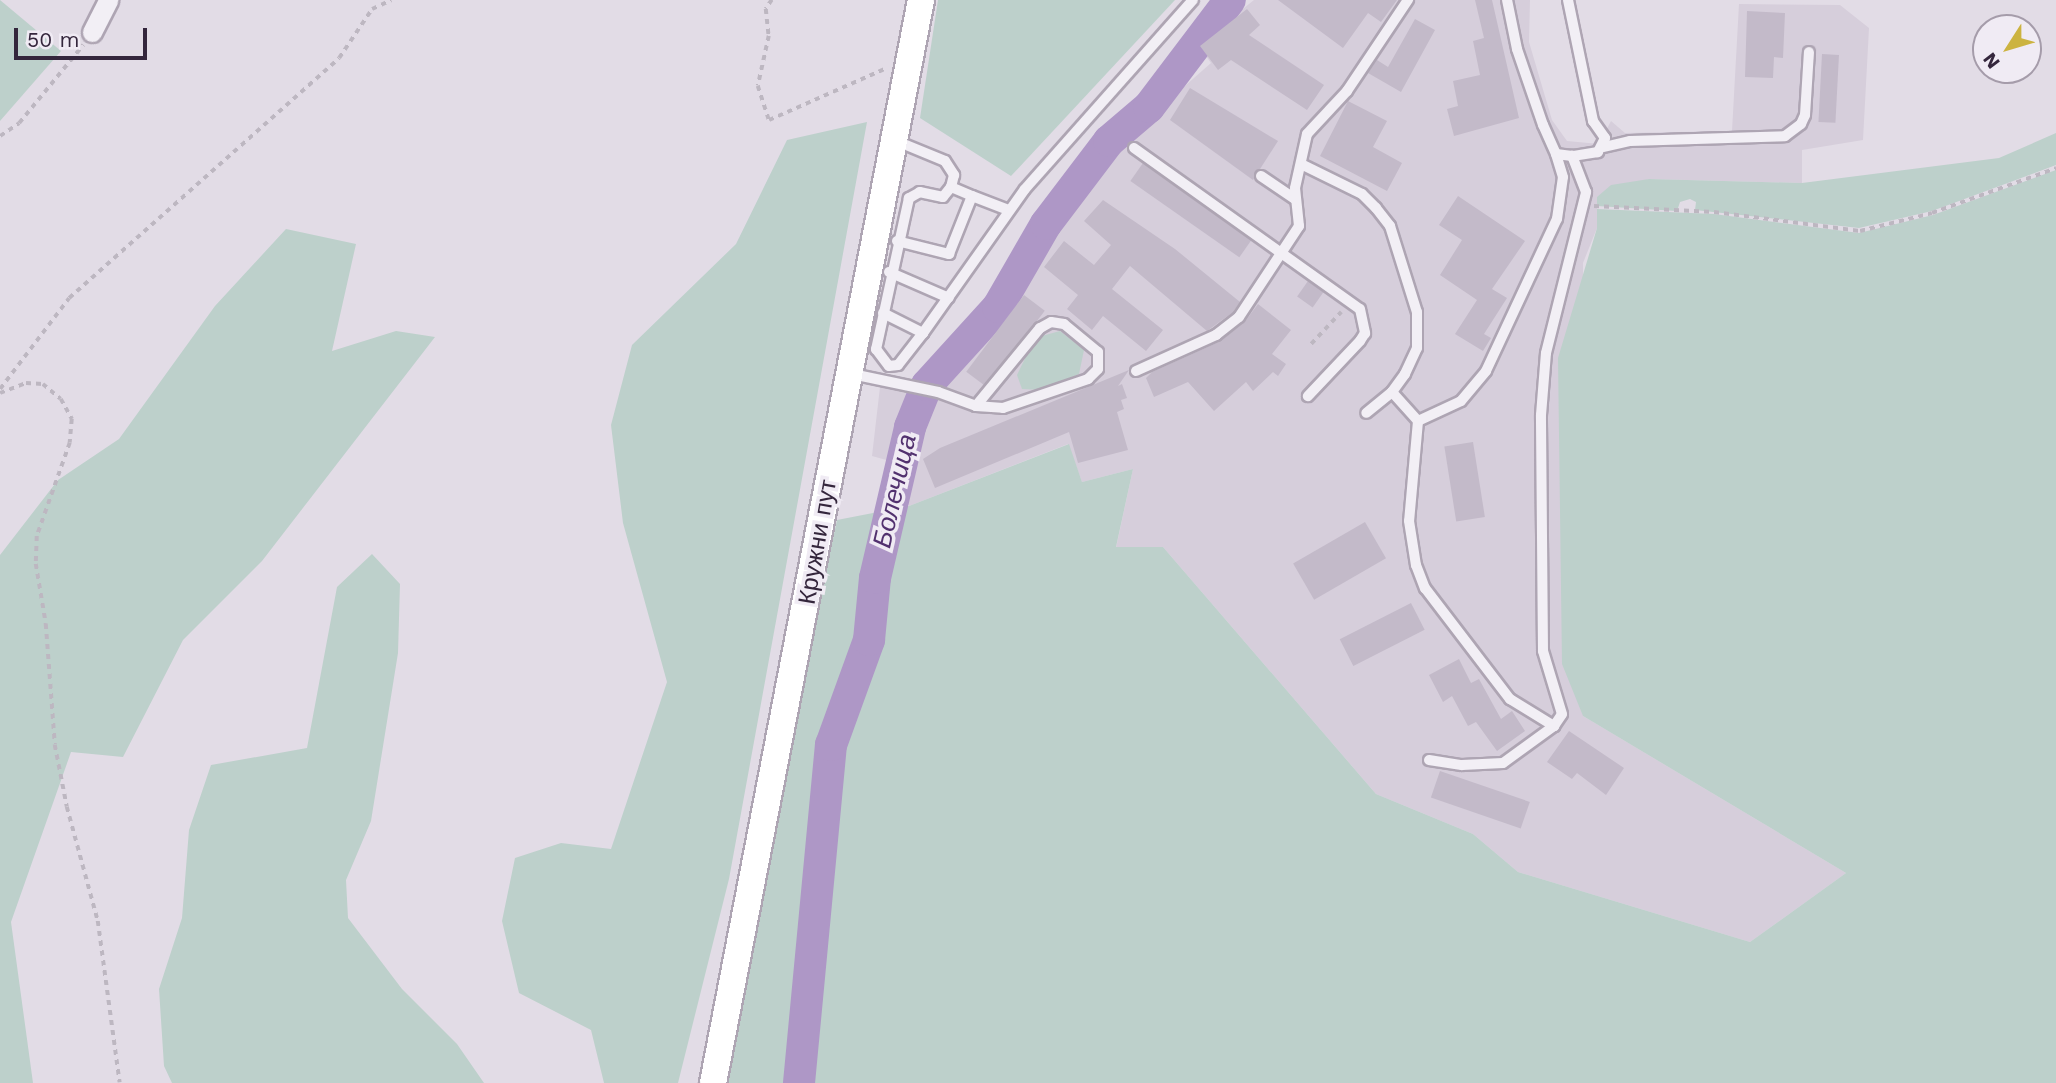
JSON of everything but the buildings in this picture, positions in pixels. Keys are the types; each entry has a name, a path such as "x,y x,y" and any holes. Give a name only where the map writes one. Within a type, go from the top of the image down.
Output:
{"main road":[{"name":"Кружни пут","path":"713,1083 920,0"}],"street":[{"path":"92,32 108,0"}],"lane":[{"path":"894,140 945,161 954,175 951,187 943,197 920,192 909,198 890,272 876,355 889,366 898,365 923,333 1007,210 1193,0"},
{"path":"1136,371 1228,327 1299,226 1301,213 1295,199 1307,134 1347,91 1408,0"},
{"path":"1418,421 1461,401 1486,371 1557,219 1563,177 1517,49 1507,0"},
{"path":"1568,0 1593,121 1605,138 1604,147"},
{"path":"1556,154 1572,156 1598,152 1604,147 1630,141 1785,136 1801,124 1805,115 1809,52"},
{"path":"1134,148 1283,251 1360,309 1365,332 1308,396"},
{"path":"1429,760 1462,765 1503,762 1554,726 1562,714 1543,651 1541,415 1546,353 1585,202 1583,176 1572,156"},
{"path":"1301,163 1362,194 1390,226 1419,329 1416,348 1392,392 1366,413"},
{"path":"1261,176 1295,199"},
{"path":"951,187 1007,210"},
{"path":"897,241 949,254 972,196"},
{"path":"890,272 949,298"},
{"path":"883,313 923,333"},
{"path":"849,374 938,392 976,406 1022,405 1088,379 1098,369 1098,352 1064,324 1051,322 1040,328 976,406"},
{"path":"1392,392 1418,421 1409,521 1416,565 1425,588 1510,699 1554,726"}],"path":[{"path":"0,391 69,298 339,58 372,9 391,0"},
{"path":"772,0 766,9 769,36 758,86 769,120 879,70 908,65"},
{"path":"0,136 19,123 58,79 92,32"},
{"path":"1585,202 1605,209 1714,212 1860,231 1932,213 2056,168"},
{"path":"1311,344 1352,301"},
{"path":"0,391 26,383 43,384 61,399 72,419 71,443 37,536 36,564 46,624 55,745 67,807 98,921 120,1083"}],"shaded area":[{"path":"0,0 61,51 0,121"},
{"path":"938,0 1175,0 1011,176 920,118"},
{"path":"1254,0 1530,0 1529,42 1552,120 1567,141 1599,144 1611,121 1625,133 1732,131 1739,4 1840,5 1869,28 1863,140 1802,150 1802,183 1649,179 1597,197 1597,228 1583,263 1583,716 1846,873 1750,942 1518,872 1473,834 1376,794 1163,547 1116,548 1133,469 1082,482 1068,444 909,506 890,461 872,456 880,387 924,385 1021,274 1127,137 1211,63 1198,45"},
{"path":"867,122 729,879 678,1083 604,1083 591,1030 519,993 502,921 515,858 561,843 611,849 667,682 623,523 611,425 632,345 736,244 787,140"},
{"path":"2056,133 2056,165 1932,211 1859,228 1695,210 1696,202 1690,199 1680,202 1677,211 1597,206 1597,197 1611,185 1649,179 1802,183 1999,158"},
{"path":"2056,170 2056,1083 723,1083 767,843 837,520 909,506 1069,444 1082,482 1133,469 1116,547 1163,547 1376,794 1473,834 1518,872 1750,942 1846,873 1583,716 1562,664 1558,358 1597,228 1597,209 1714,214 1859,233 1933,215"},
{"path":"286,229 356,244 332,351 396,331 435,337 262,561 183,640 123,757 71,752 11,922 33,1083 0,1083 0,555 58,480 119,439 215,306"},
{"path":"1060,331 1084,350 1079,374 1043,390 1022,389 1017,375 1030,348 1038,337"},
{"path":"372,554 400,584 398,653 371,821 346,880 348,918 402,989 457,1044 484,1083 172,1083 164,1066 159,989 182,918 189,830 211,765 307,748 337,587"}],"waterway":[{"name":"Болечица","path":"799,1083 831,745 869,640 875,578 910,427 927,385 998,307 1046,224 1109,141 1149,107 1230,0"}]}
